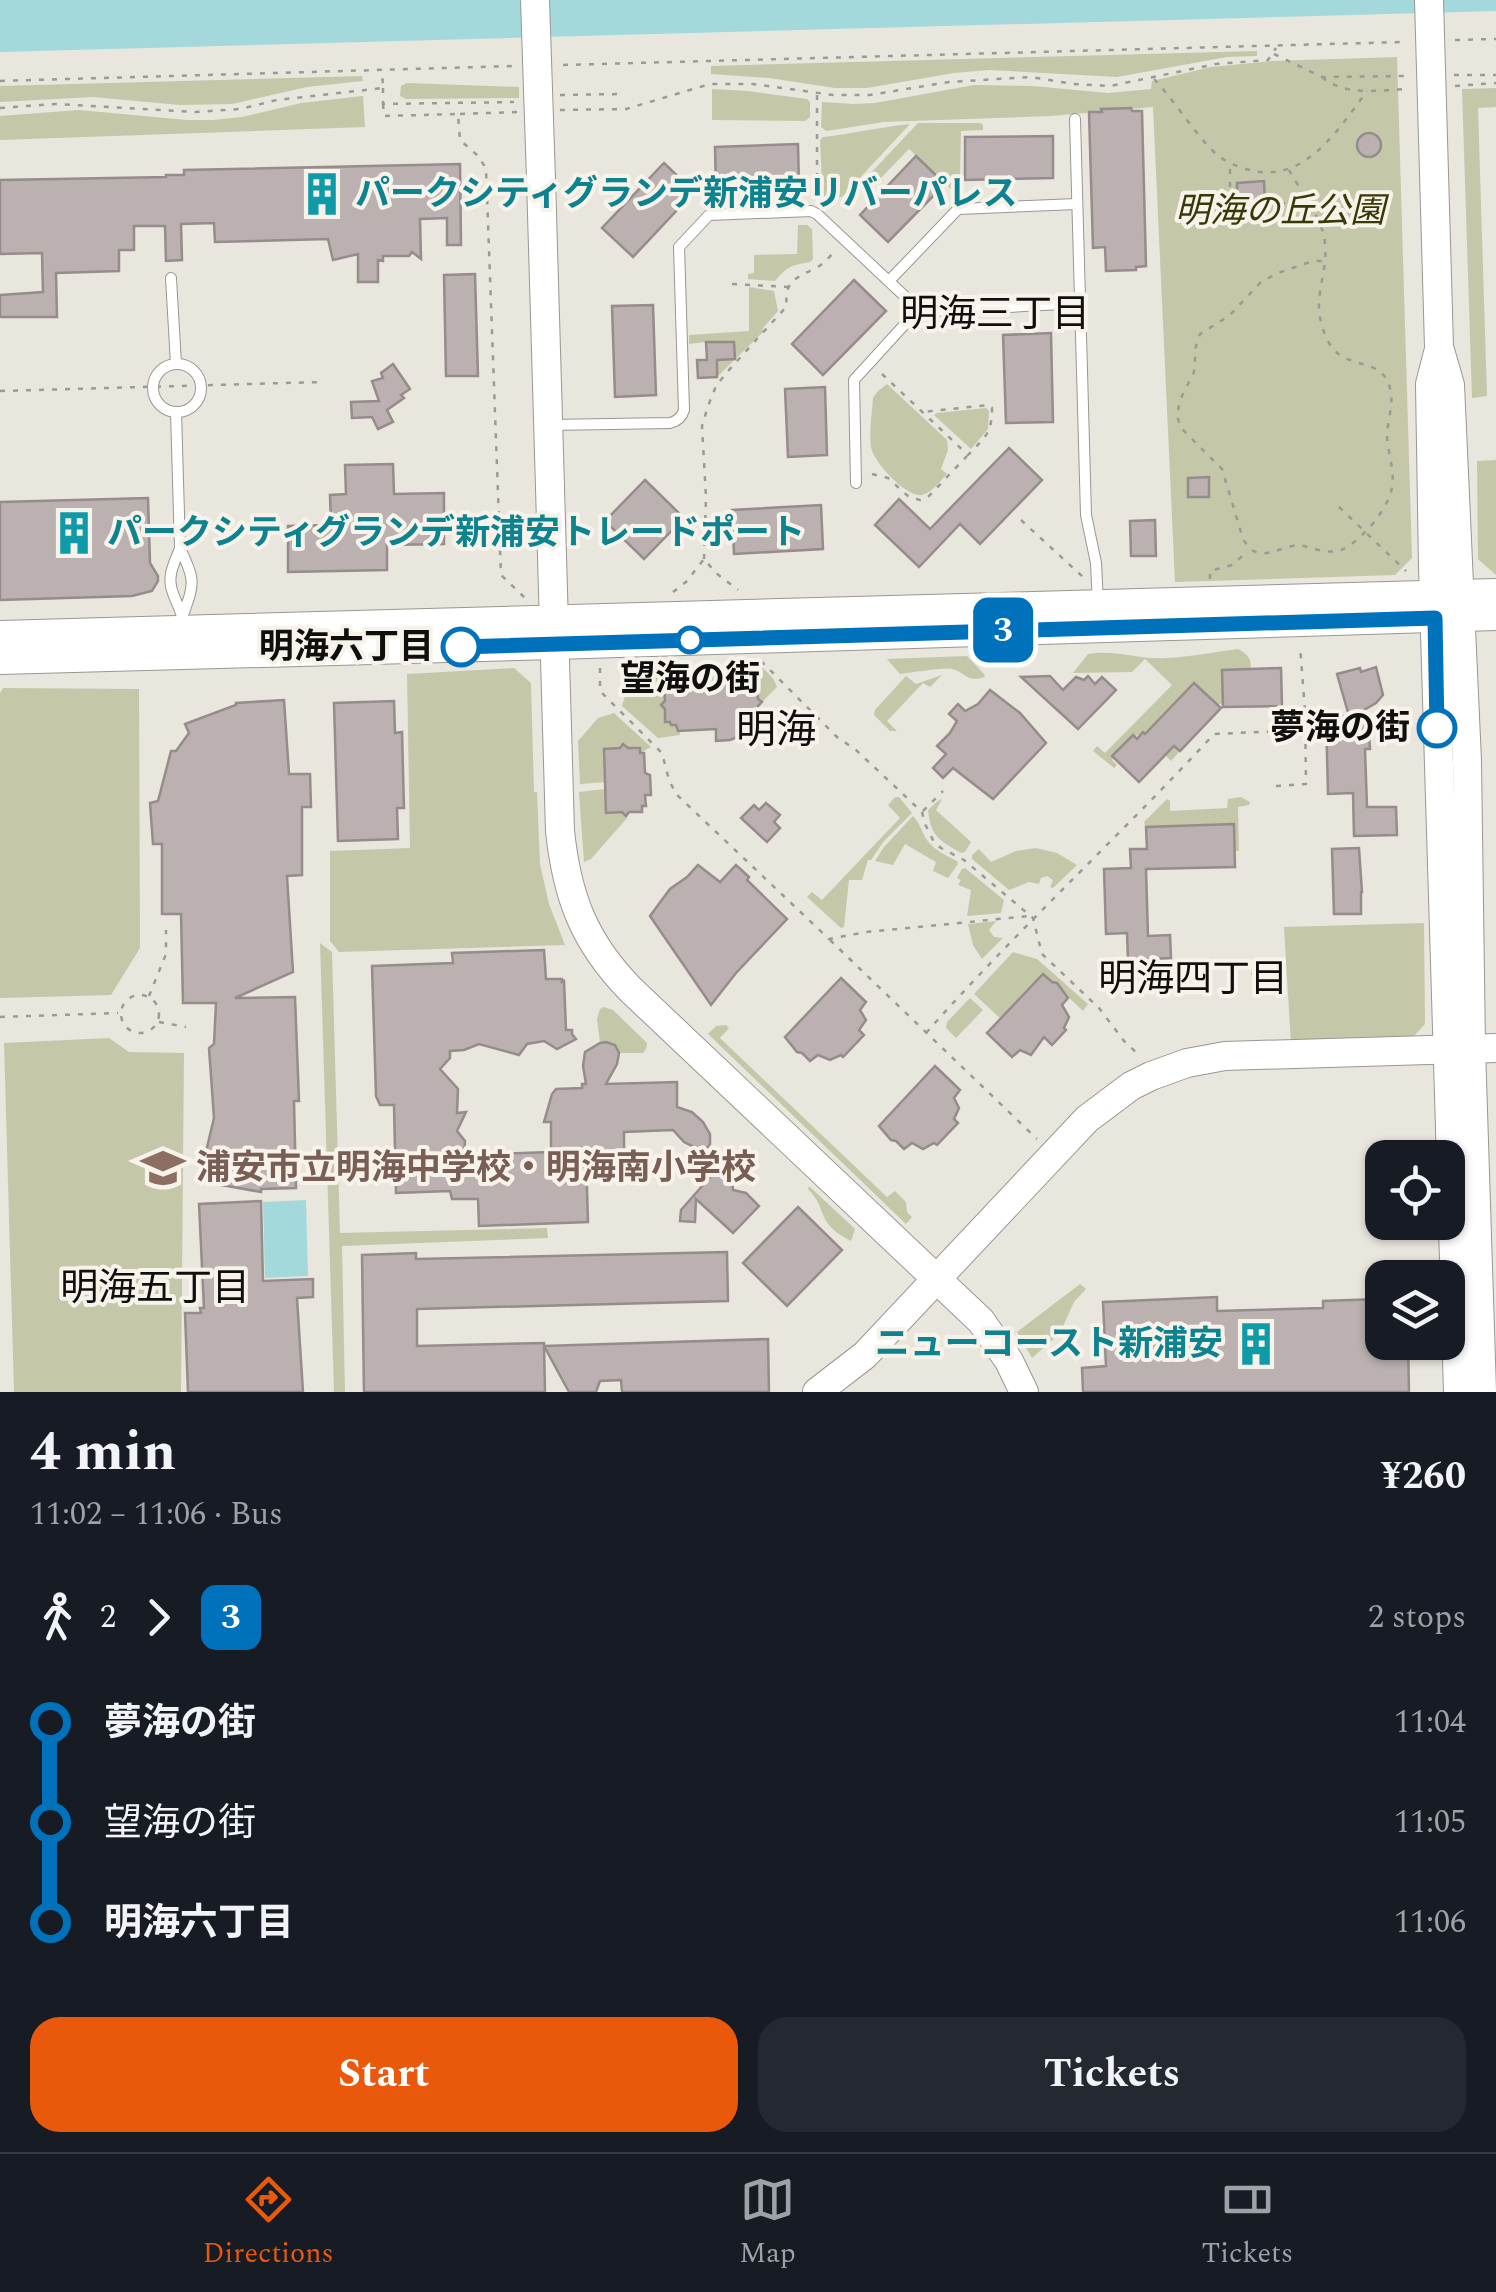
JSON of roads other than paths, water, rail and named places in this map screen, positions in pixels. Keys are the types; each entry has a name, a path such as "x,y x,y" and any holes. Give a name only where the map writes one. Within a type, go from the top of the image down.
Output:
{"street":[{"path":"535,0 560,831 564,868 578,916 600,954 631,990 981,1321 1010,1361 1024,1392"},
{"path":"1430,0 1443,38 1439,347 1450,385 1447,606 1467,762 1472,1048 1486,1303 1482,1392"},
{"path":"0,635 184,622 555,632 1447,606 1496,593"},
{"path":"0,660 555,632 1098,597 1447,606 1496,616"},
{"path":"817,1392 865,1355 1086,1119 1131,1086 1187,1063 1225,1056 1472,1048"},
{"path":"1458,1392 1472,1048"}],"lane":[{"path":"1075,119 1086,516 1096,558 1098,597"},
{"path":"888,281 958,209 1078,204"},
{"path":"549,424 670,424 682,416 679,247 709,215 817,214 913,304 916,312"},
{"path":"171,278 176,364"},
{"path":"856,484 854,380 916,312 1080,303"},
{"path":"176,364 192,370 200,386 193,405 176,412 157,402 153,387 158,372 176,364"},
{"path":"176,412 180,548 170,576 184,622"},
{"path":"180,548 194,588 184,622"}],"water":[{"path":"0,0 1496,0 1496,11 0,52"},
{"path":"306,1200 308,1276 265,1278 263,1202"}],"place":[{"name":"パークシティグランデ新浦安リバーパレス","path":"322,194"},
{"name":"パークシティグランデ新浦安トレードポート","path":"74,533"},
{"name":"望海の街","path":"690,640"},
{"name":"明海六丁目","path":"461,647"},
{"name":"夢海の街","path":"1437,728"},
{"name":"浦安市立明海中学校・明海南小学校","path":"163,1168"},
{"name":"ニューコースト新浦安","path":"1256,1344"}],"district":[{"name":"明海三丁目","path":"995,315"},
{"name":"明海","path":"776,731"},
{"name":"明海四丁目","path":"1193,980"},
{"name":"明海五丁目","path":"155,1289"}],"park label":[{"name":"明海の丘公園","path":"1280,211"}]}
